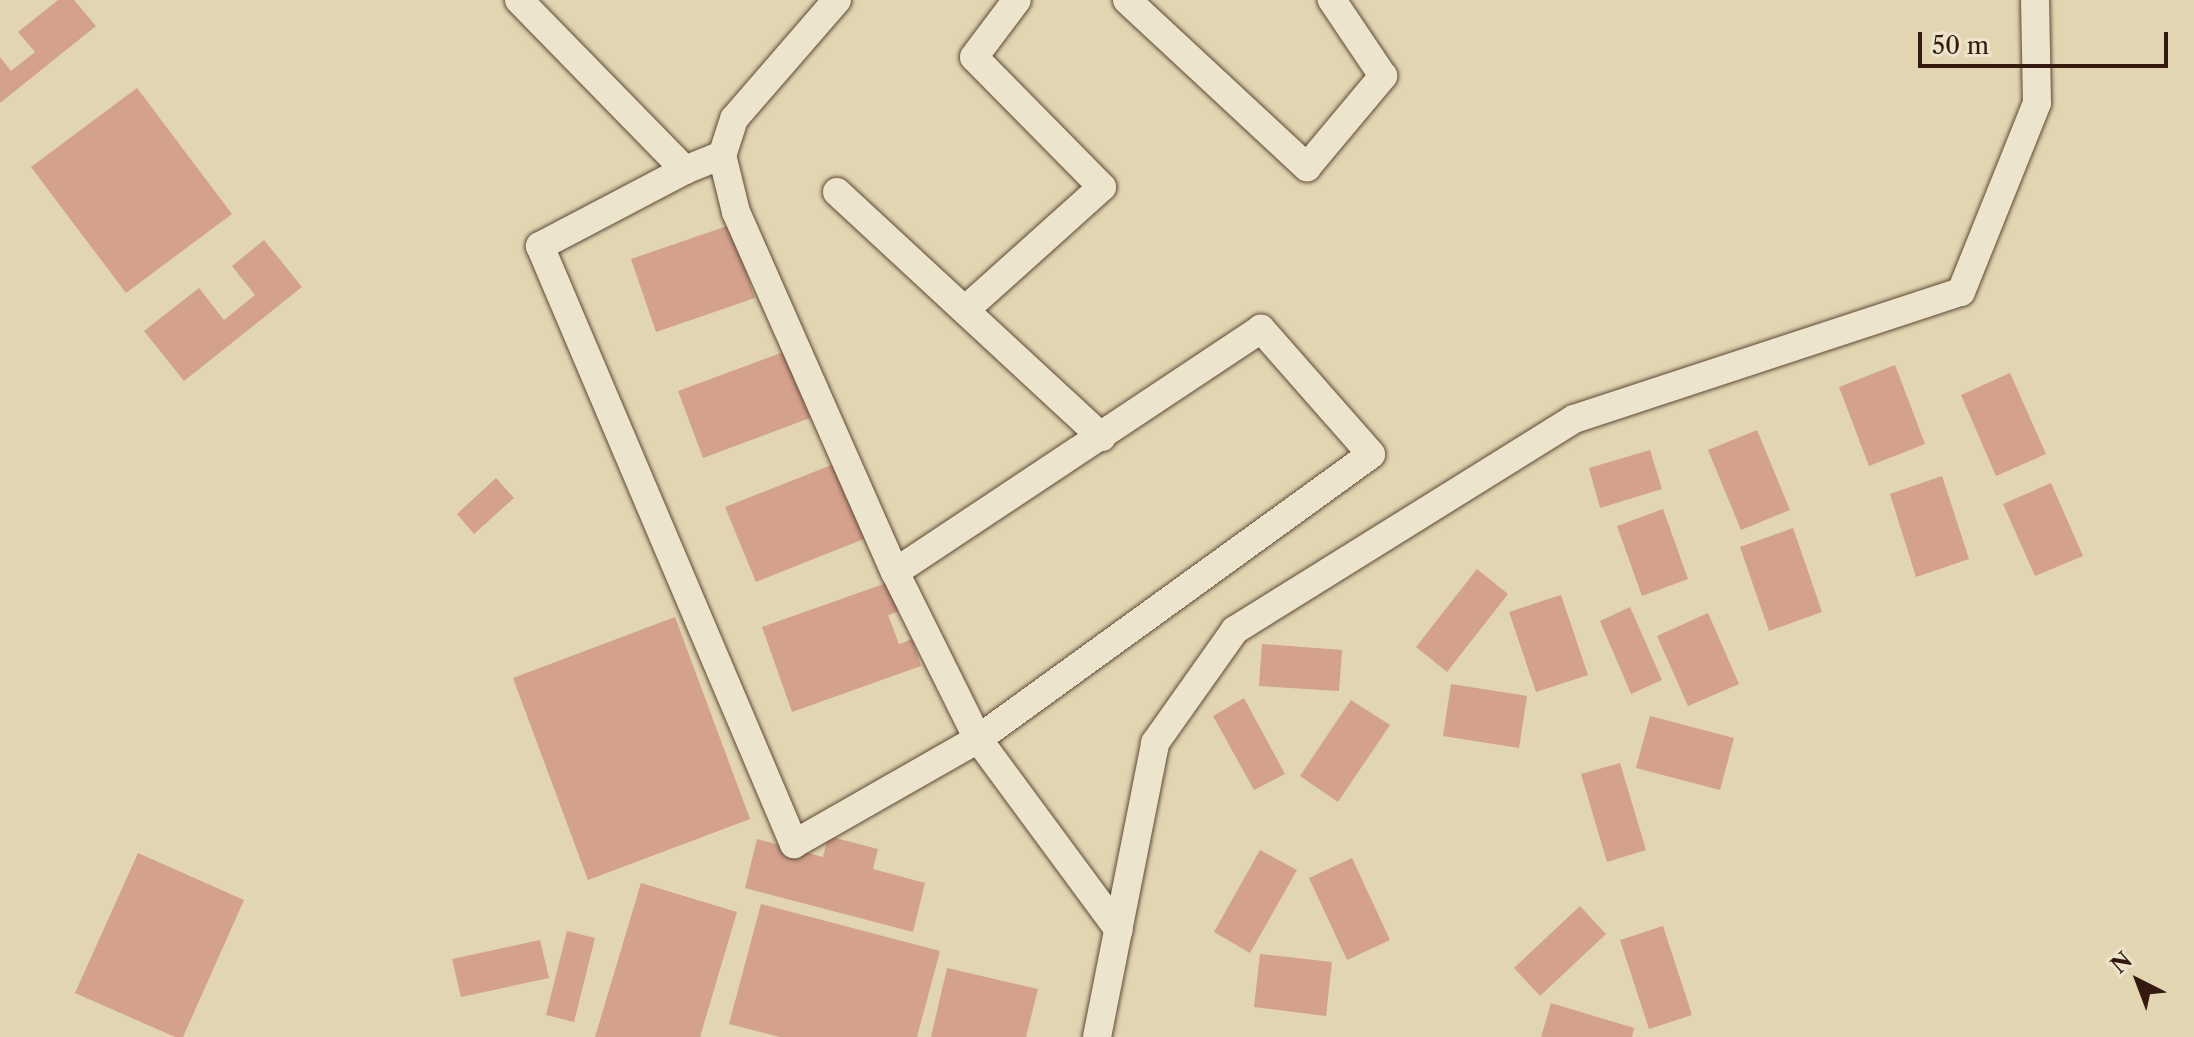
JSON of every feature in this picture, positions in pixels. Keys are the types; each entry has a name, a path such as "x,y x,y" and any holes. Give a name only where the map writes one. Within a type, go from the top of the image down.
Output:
{"street":[{"path":"519,0 685,170"},
{"path":"837,0 734,119 722,155 736,212 895,572 978,739 1119,930"},
{"path":"965,310 1102,187 974,57 1017,0"},
{"path":"1127,0 1307,167 1383,76 1332,0"},
{"path":"1097,1037 1155,743 1235,630 1574,419 1961,292 2037,103 2035,0"},
{"path":"722,155 685,170 540,246 794,844 978,739 1371,454 1261,329 895,572"},
{"path":"837,192 1102,437"}],"building":[{"path":"58,0 74,0 96,26 0,103 0,57 11,71 35,52 18,32"},
{"path":"137,88 232,214 126,293 31,167"},
{"path":"730,225 755,298 656,332 631,259"},
{"path":"264,240 302,287 184,381 144,331 199,288 224,320 255,295 232,266"},
{"path":"786,351 810,418 703,458 678,391"},
{"path":"1895,365 1925,444 1869,466 1839,387"},
{"path":"2010,373 2046,454 1996,476 1961,395"},
{"path":"1757,430 1790,510 1741,530 1708,450"},
{"path":"1650,450 1662,489 1600,508 1589,468"},
{"path":"839,462 869,537 756,582 725,507"},
{"path":"1942,476 1969,559 1916,577 1890,494"},
{"path":"496,478 514,498 474,534 457,514"},
{"path":"2051,483 2083,556 2035,576 2003,504"},
{"path":"1663,509 1688,579 1642,596 1617,526"},
{"path":"1793,528 1822,612 1769,631 1740,547"},
{"path":"1477,569 1508,594 1447,672 1416,647"},
{"path":"895,580 905,609 888,615 899,644 912,639 921,666 792,712 762,627"},
{"path":"1561,595 1588,675 1536,692 1509,612"},
{"path":"1630,607 1662,680 1631,694 1600,621"},
{"path":"1708,613 1739,684 1688,706 1657,636"},
{"path":"675,617 750,819 588,880 513,678"},
{"path":"1262,644 1342,650 1339,691 1259,686"},
{"path":"1451,684 1527,696 1519,748 1443,736"},
{"path":"1244,698 1285,774 1254,790 1213,716"},
{"path":"1351,700 1390,725 1338,802 1300,776"},
{"path":"1650,716 1734,738 1720,790 1636,768"},
{"path":"1620,763 1646,850 1607,862 1581,774"},
{"path":"828,836 878,849 873,869 925,883 913,932 745,888 757,839 823,857"},
{"path":"1260,850 1297,870 1250,953 1214,932"},
{"path":"138,853 244,900 183,1037 175,1037 75,993"},
{"path":"1352,858 1390,940 1347,960 1309,878"},
{"path":"641,883 737,912 700,1037 595,1037"},
{"path":"761,904 940,951 917,1037 780,1037 729,1024"},
{"path":"1580,906 1606,934 1540,996 1514,968"},
{"path":"1663,926 1692,1015 1649,1029 1620,940"},
{"path":"567,931 595,938 574,1022 546,1015"},
{"path":"540,940 549,978 461,997 452,959"},
{"path":"1260,954 1332,962 1326,1016 1254,1007"},
{"path":"947,968 1038,989 1026,1037 931,1037"},
{"path":"1551,1003 1634,1028 1632,1037 1541,1037"}]}
